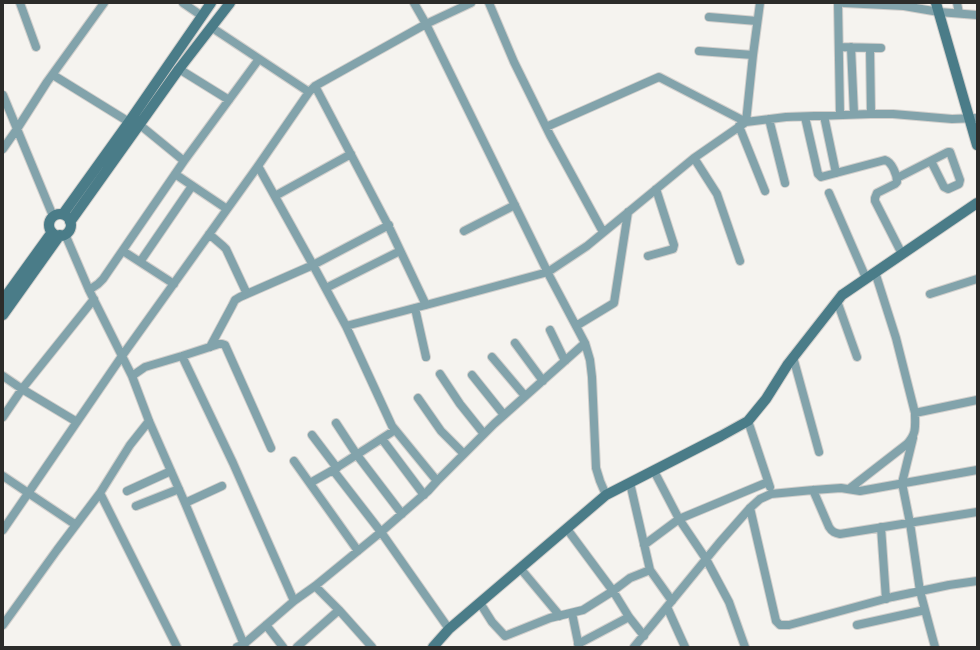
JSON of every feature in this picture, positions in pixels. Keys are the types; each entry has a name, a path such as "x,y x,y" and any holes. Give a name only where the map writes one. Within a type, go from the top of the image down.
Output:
{"street":[{"path":"20,3 36,47"},
{"path":"3,149 18,129 53,74 104,3"},
{"path":"182,3 202,16"},
{"path":"70,222 226,7 211,3 129,122 58,215 49,222 50,230 59,234 94,299 132,376 149,421 185,503 242,646 294,601 358,551 424,495 504,415 585,343"},
{"path":"414,3 426,24 548,272 585,343 590,360 592,377 596,468 606,495"},
{"path":"3,530 122,356 309,92 315,86 426,24 470,3"},
{"path":"488,3 514,62 546,127 603,232"},
{"path":"760,3 743,124 765,191"},
{"path":"838,3 840,116"},
{"path":"844,3 938,7 959,14 976,16"},
{"path":"957,3 959,14"},
{"path":"938,7 973,118 977,145"},
{"path":"709,17 757,21"},
{"path":"211,27 309,92"},
{"path":"839,47 881,48"},
{"path":"851,47 854,114"},
{"path":"870,48 871,114"},
{"path":"699,51 753,55"},
{"path":"89,290 103,279 184,161 259,59"},
{"path":"180,69 229,100"},
{"path":"53,74 129,122"},
{"path":"546,127 659,77 743,124"},
{"path":"315,86 388,225 426,305"},
{"path":"3,95 58,215"},
{"path":"346,326 548,272 587,246 694,158 743,124 769,119 854,114 893,114 952,119 973,118"},
{"path":"824,116 836,173"},
{"path":"805,117 818,174 821,177 885,160 890,163 897,178 897,182 877,193 875,201 902,254"},
{"path":"769,119 785,183"},
{"path":"140,125 184,161"},
{"path":"897,178 931,160 950,152 960,180 959,184 948,189 944,187 931,160"},
{"path":"275,196 351,154"},
{"path":"694,158 717,194 740,261"},
{"path":"258,166 346,326 389,420 395,430 437,481"},
{"path":"175,174 227,209"},
{"path":"140,262 192,186"},
{"path":"648,256 673,249 674,245 656,189"},
{"path":"829,193 866,278"},
{"path":"437,645 449,629 606,495 748,421 766,399 793,357 842,295 977,203"},
{"path":"464,231 515,205"},
{"path":"576,326 614,303 628,212"},
{"path":"3,300 59,234 70,229 69,219 66,216 58,215"},
{"path":"210,347 235,300 313,265 388,225"},
{"path":"3,316 59,234"},
{"path":"209,234 226,249 247,294"},
{"path":"123,250 174,284"},
{"path":"326,288 400,251"},
{"path":"875,272 896,338 915,413 915,430 902,483 910,523 920,591 935,647"},
{"path":"930,294 977,279"},
{"path":"3,417 22,389 94,299"},
{"path":"837,301 857,357"},
{"path":"415,308 426,357"},
{"path":"550,330 565,361"},
{"path":"515,343 543,381"},
{"path":"132,376 145,367 219,344 225,345 271,448"},
{"path":"182,356 233,463 294,601"},
{"path":"793,357 819,452"},
{"path":"492,358 525,396"},
{"path":"440,374 460,404 484,434"},
{"path":"472,375 504,415"},
{"path":"3,376 77,422"},
{"path":"418,398 441,431 464,454"},
{"path":"915,413 977,400"},
{"path":"3,625 100,493 130,445 149,421"},
{"path":"748,421 771,494"},
{"path":"336,423 357,455 402,514"},
{"path":"310,483 335,469 395,430"},
{"path":"312,435 449,629"},
{"path":"849,489 913,438"},
{"path":"382,439 424,495"},
{"path":"294,461 358,551"},
{"path":"654,470 679,519 706,559 729,602 745,647"},
{"path":"639,643 706,559 750,508 760,499 771,494 812,490 841,488 860,491 977,470"},
{"path":"127,491 171,471"},
{"path":"3,476 76,525"},
{"path":"644,545 679,519 768,482"},
{"path":"630,483 650,570 669,604 685,647"},
{"path":"185,503 222,486"},
{"path":"136,506 179,489"},
{"path":"812,490 831,531 835,534 977,512"},
{"path":"100,493 176,647"},
{"path":"750,508 776,621 780,625 789,625 920,591 977,581"},
{"path":"881,527 886,599"},
{"path":"567,529 613,591 629,617 639,643"},
{"path":"520,568 560,616"},
{"path":"480,603 492,622 505,636 550,618 583,610 630,578 650,570"},
{"path":"315,586 372,647"},
{"path":"297,647 339,610"},
{"path":"857,625 925,610"},
{"path":"572,613 579,645 629,617"},
{"path":"266,625 283,647"}]}
